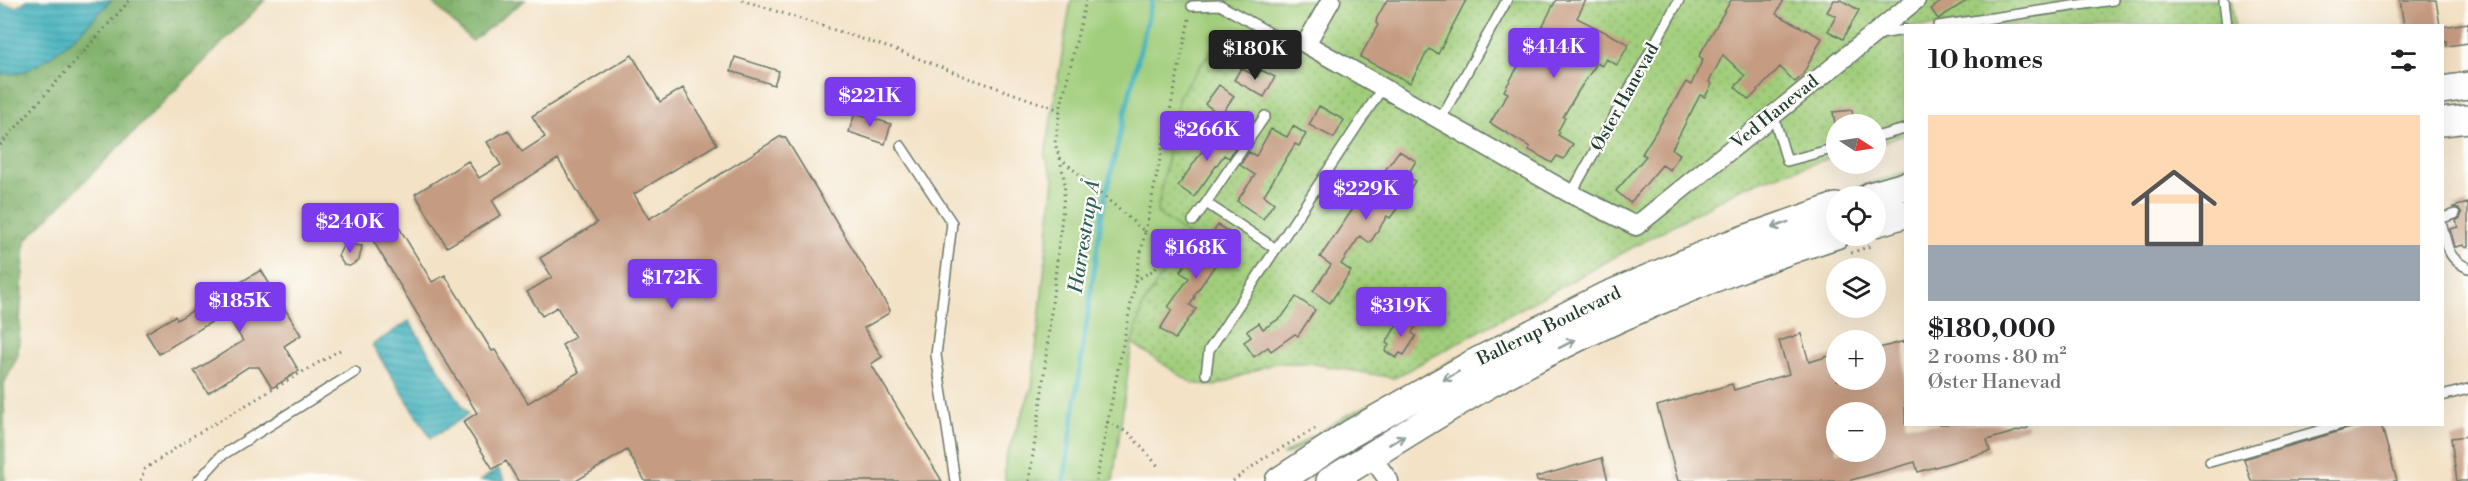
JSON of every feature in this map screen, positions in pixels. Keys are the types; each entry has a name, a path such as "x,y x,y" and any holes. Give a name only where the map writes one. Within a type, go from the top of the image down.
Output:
{"street":[{"path":"1331,0 1306,44 1571,194"},
{"name":"Ved Hanevad","path":"1571,194 1636,226 1916,0"},
{"path":"2444,90 2468,86"},
{"path":"2444,122 2468,119"},
{"path":"1886,191 1904,186"},
{"name":"Ballerup Boulevard","path":"1279,481 1350,434 1476,362 1599,299 1725,246 1826,211"},
{"path":"1886,227 1904,215"},
{"name":"Ballerup Boulevard","path":"1329,481 1490,384 1613,321 1800,247 1826,246"},
{"path":"1371,456 1389,481"}],"lane":[{"path":"1440,120 1507,0"},
{"name":"Øster Hanevad","path":"1571,194 1679,0"},
{"path":"1952,24 2114,0"},
{"path":"2224,0 2227,24"},
{"path":"1191,6 1220,5 1288,43 1306,44"},
{"path":"1872,35 1904,30"},
{"path":"1206,374 1209,350 1383,87"},
{"path":"1773,114 1787,161 1826,151"},
{"path":"1193,221 1265,116"},
{"path":"1886,134 1904,129"},
{"path":"902,146 952,223 936,355 955,481"},
{"path":"1206,203 1276,249"},
{"path":"2444,217 2455,214"},
{"path":"2444,229 2449,237 2450,255 2456,262 2468,268"},
{"path":"198,481 220,456 355,372"},
{"path":"2444,395 2468,389"},
{"path":"2210,462 2335,426"}],"path":[{"path":"0,145 130,0"},
{"path":"742,0 896,50 1060,110"},
{"path":"1029,481 1041,400 1065,184 1055,143 1060,110 1086,0"},
{"path":"1096,481 1191,6"},
{"path":"1059,157 1145,232"},
{"path":"1135,281 1155,269 1177,245 1193,221"},
{"path":"140,481 144,469 195,435 340,350"},
{"path":"1107,422 1129,433 1158,466"}],"green space":[{"path":"111,0 265,0 25,241 18,355 4,384 5,481 0,481 0,74 21,73 46,59 82,30"},
{"path":"430,0 525,0 472,41"},
{"path":"1071,0 1312,0 1188,235 1143,305 1132,343 1113,481 1005,481 1005,459 1032,387 1054,179 1045,156"},
{"path":"1312,0 2231,0 2235,24 1904,24 1904,135 1886,141 1886,114 1826,114 1826,159 1743,187 1394,378 1309,363 1274,363 1215,386 1192,383 1132,343 1143,305 1188,235 1157,213 1179,96 1223,34 1278,61"},
{"path":"1904,172 1904,178 1877,186 1860,186"},
{"path":"1826,197 1826,204 1347,419 1292,452 1282,455 1344,417 1397,391 1511,328 1597,286 1728,230"}],"water":[{"path":"27,0 111,0 82,30 34,67 21,73 0,74 0,4 17,7"},
{"path":"409,321 468,415 431,438 372,345"},
{"path":"498,469 505,481 480,481"}],"building":[{"path":"1387,0 1466,0 1438,54 1429,49 1410,83 1360,57 1378,25 1377,18"},
{"path":"1556,0 1586,0 1577,18 1629,44 1617,65 1606,59 1602,66 1597,63 1579,90 1563,117 1565,118 1558,131 1560,132 1558,135 1573,144 1564,159 1557,156 1552,163 1490,123 1508,93 1504,91 1527,51 1529,52"},
{"path":"1731,0 1784,0 1776,14 1822,38 1802,76 1795,82 1780,67 1749,100 1735,87 1745,76 1723,55 1709,82 1712,84 1705,97 1700,95 1672,149 1680,154 1670,170 1662,165 1630,203 1616,191 1646,156 1642,154 1686,82 1691,85 1703,59 1699,56"},
{"path":"1834,0 1841,0 1859,10 1843,39 1828,31 1836,16 1827,12"},
{"path":"1944,0 1968,0 1938,19 1931,9"},
{"path":"2400,0 2436,0 2440,24 2404,24"},
{"path":"2468,23 2468,43 2447,46 2447,41 2444,42 2444,27"},
{"path":"632,55 660,102 683,88 717,144 634,194 649,219 781,136 785,137 890,310 889,313 864,328 882,357 871,364 942,481 645,481 627,450 576,481 518,481 506,461 493,469 463,422 477,413 363,224 388,209 432,282 445,275 492,351 495,350 528,403 579,372 562,345 575,337 557,307 542,316 527,292 552,277 540,258 597,223 558,159 492,200 501,215 447,247 415,194 468,161 479,178 501,165 487,142 508,130 522,152 545,137 532,116"},
{"path":"735,57 779,71 774,85 731,71"},
{"path":"1241,68 1257,77 1261,70 1275,77 1264,97 1234,80"},
{"path":"1219,85 1234,96 1221,115 1205,104"},
{"path":"1319,106 1344,120 1334,138 1309,125"},
{"path":"1852,110 1853,114 1833,114 1833,112"},
{"path":"855,113 891,124 885,144 849,132"},
{"path":"1293,126 1306,134 1299,146 1295,144 1264,195 1274,203 1263,219 1237,201 1255,175 1240,165 1249,152 1256,156 1271,129 1287,137"},
{"path":"1214,129 1237,145 1229,158 1224,155 1194,197 1178,186 1205,147 1203,146"},
{"path":"1399,151 1416,161 1407,176 1415,181 1390,218 1387,216 1370,243 1360,236 1341,264 1351,271 1330,303 1313,291 1331,265 1320,257 1374,178 1378,180"},
{"path":"2468,203 2468,247 2464,245 2455,247 2450,229 2458,227 2456,221 2462,213 2453,207"},
{"path":"1218,225 1235,236 1194,296 1190,305 1196,309 1175,339 1160,329 1172,310 1168,307 1189,278 1180,272 1190,257 1195,259"},
{"path":"348,244 362,246 359,260 350,266 344,265 338,256 343,246"},
{"path":"261,270 301,335 284,346 299,371 272,388 259,367 248,367 208,393 194,371 243,341 226,313 159,354 146,333 175,316 177,320"},
{"path":"1296,297 1315,310 1298,336 1295,334 1271,351 1268,347 1254,357 1244,342 1251,337 1247,331 1259,323 1263,329 1282,317"},
{"path":"1402,316 1416,326 1412,333 1416,336 1404,355 1400,353 1396,358 1385,351 1389,345 1386,343"},
{"path":"1801,334 1809,362 1826,357 1826,390 1886,390 1886,346 1904,341 1904,426 2028,426 2028,428 1987,440 1990,451 1918,472 1915,462 1848,481 1678,481 1657,406 1732,384 1734,390 1789,374 1779,341"},
{"path":"2358,426 2382,426 2397,481 2251,481 2244,459"},
{"path":"2468,436 2468,481 2457,481 2451,438"},
{"path":"1602,458 1608,481 1537,481 1536,477"}],"waterway":[{"name":"Harrestrup Å","path":"1064,481 1103,206 1152,0"}]}
